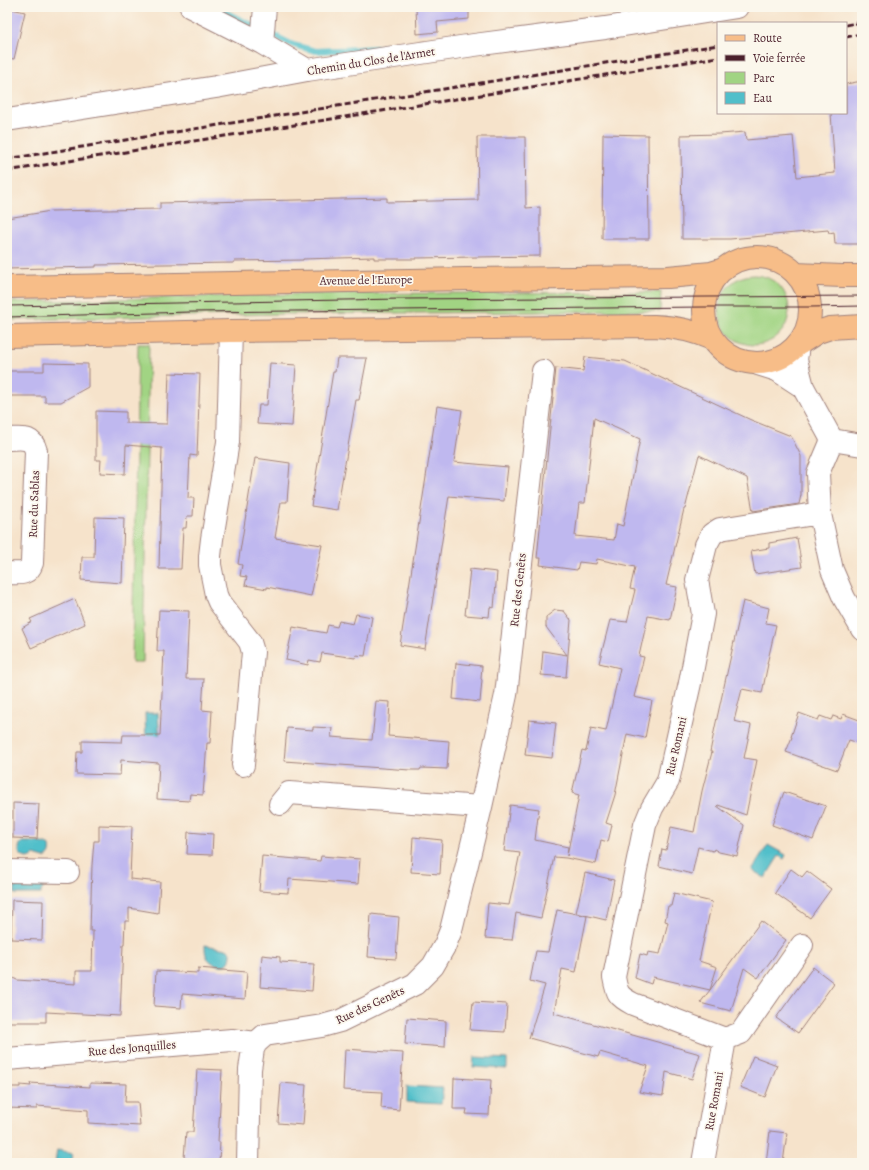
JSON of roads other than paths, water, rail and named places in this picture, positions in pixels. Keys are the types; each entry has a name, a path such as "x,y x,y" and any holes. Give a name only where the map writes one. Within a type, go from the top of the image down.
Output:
{"main road":[{"path":"753,257 769,258 784,264 796,274 804,284 809,296 811,307 810,320 806,333 790,353 780,359 758,364 740,361 724,352 712,339 705,324 705,297 712,281 724,268 738,261 753,257"},
{"name":"Avenue de l'Europe","path":"7,287 468,278 668,277 711,273 724,268"},
{"path":"796,274 862,276"},
{"path":"7,336 231,331 654,326 678,328 700,333 712,339"},
{"path":"798,344 818,332 830,328 862,326"}],"street":[{"path":"192,7 262,43 308,70"},
{"path":"262,43 265,7"},
{"name":"Chemin du Clos de l'Armet","path":"7,120 216,87 308,70 474,45 604,28 737,7"},
{"path":"231,331 228,442 212,539 210,565 216,595 219,602 250,642 253,652 243,765"},
{"path":"798,344 796,360 803,387 832,440"},
{"path":"758,364 777,370 803,387"},
{"name":"Rue des Genêts","path":"256,1043 265,1035 322,1026 340,1021 415,984 433,966 446,945 481,807 506,695 543,371"},
{"name":"Rue du Sablas","path":"7,439 27,439 32,441 36,451 32,563 27,572 7,573"},
{"path":"832,440 862,445"},
{"path":"832,440 818,473 820,514 832,570 844,598 862,629"},
{"name":"Rue Romani","path":"703,1163 725,1039 621,998 616,989 614,977 645,825 652,808 668,781 690,683 703,614 697,580 706,545 712,534 720,529 820,514"},
{"path":"280,804 289,793 481,807"},
{"path":"7,871 68,872"},
{"path":"725,1039 742,1033 802,945"},
{"name":"Rue des Jonquilles","path":"7,1059 232,1040 256,1043"},
{"path":"248,1163 250,1070 253,1049 256,1043"}],"water":[{"path":"145,713 158,713 160,744 146,745"},
{"path":"22,842 46,844 50,846 50,854 44,858 34,855 29,858 25,858 20,854 19,850 19,846"},
{"path":"768,845 786,855 784,859 779,856 765,878 752,870"},
{"path":"15,880 40,882 40,885 44,888 41,891 41,894 15,894"},
{"path":"205,945 226,949 231,952 229,962 224,965 217,965 211,962 206,954"},
{"path":"474,1057 507,1059 507,1069 473,1067"},
{"path":"407,1086 443,1088 441,1104 407,1102"},
{"path":"57,1150 74,1153 72,1163 55,1163"}],"waterway":[{"path":"218,9 258,28"},
{"path":"267,32 293,45 316,51 379,48 403,45"}],"tram line":[{"path":"7,306 401,299 862,296"},
{"path":"7,317 191,312 862,306"}],"railway":[{"path":"847,25 862,22"},
{"path":"847,37 862,34"},
{"path":"7,159 717,45"},
{"path":"7,171 717,57"}]}
